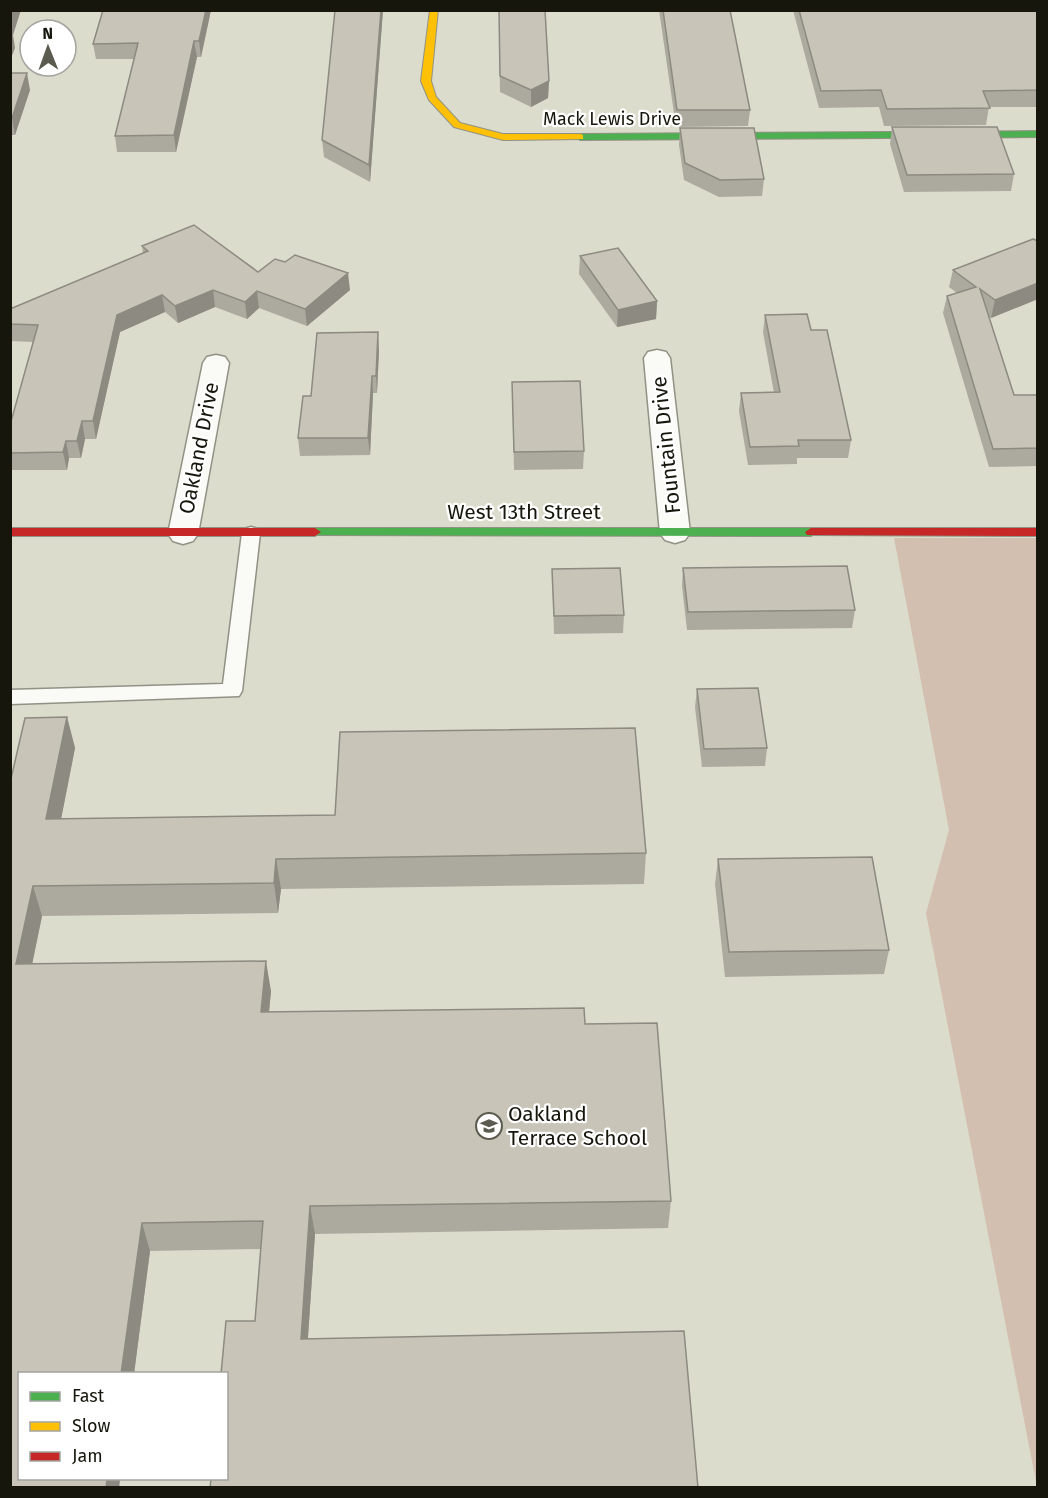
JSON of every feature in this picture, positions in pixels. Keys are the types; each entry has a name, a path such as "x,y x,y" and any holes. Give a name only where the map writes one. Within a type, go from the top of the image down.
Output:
{"street":[{"name":"Mack Lewis Drive","path":"434,10 426,81 432,98 457,125 503,137 1038,135"},
{"name":"Fountain Drive","path":"657,358 675,533"},
{"name":"Oakland Drive","path":"183,534 216,363"},
{"name":"West 13th Street","path":"10,532 183,534 1038,532"}],"lane":[{"path":"10,697 232,691 251,533"}],"shaded area":[{"path":"894,538 1037,538 1037,1487 926,913 949,830"}],"building":[{"path":"103,10 206,10 199,41 194,41 174,135 115,136 138,43 93,44"},
{"path":"335,10 381,10 369,165 322,140"},
{"path":"499,10 545,10 549,81 531,90 500,76"},
{"path":"663,10 730,10 750,110 677,110"},
{"path":"799,10 1038,10 1038,90 983,91 990,108 887,109 881,90 821,91"},
{"path":"10,73 18,73 18,78 25,78 12,118 10,118"},
{"path":"892,127 997,127 1014,174 907,175"},
{"path":"680,128 754,128 764,179 720,180 685,163"},
{"path":"194,225 258,272 275,259 285,262 295,255 348,273 305,309 257,291 245,302 213,290 175,306 162,295 117,315 93,421 82,421 77,441 66,441 63,452 10,453 10,425 38,325 10,324 10,309 148,251 142,246"},
{"path":"1033,239 1038,241 1038,283 995,300 980,289 1014,395 1038,395 1038,448 993,449 947,296 976,287 953,270"},
{"path":"618,248 657,301 618,310 580,256"},
{"path":"807,314 811,330 827,330 851,440 798,440 799,446 750,447 741,393 780,392 765,315"},
{"path":"378,332 376,376 372,376 368,438 298,438 303,396 311,396 317,333"},
{"path":"580,381 584,451 514,452 512,382"},
{"path":"847,566 855,610 688,612 683,568"},
{"path":"620,568 624,615 554,616 552,569"},
{"path":"758,688 767,748 704,749 697,689"},
{"path":"67,717 46,819 335,815 340,732 635,728 646,853 276,859 274,883 33,886 16,964 266,961 261,1012 584,1008 585,1024 657,1023 671,1201 310,1206 301,1339 684,1331 698,1488 210,1488 211,1480 228,1480 228,1372 221,1372 226,1321 255,1321 263,1221 142,1223 121,1372 18,1372 18,1480 107,1480 106,1488 10,1488 10,783 25,718"},
{"path":"872,857 889,950 729,952 718,859"}],"traffic: fast":[{"path":"580,137 1038,134"},
{"path":"315,532 811,532"}],"traffic: slow":[{"path":"434,10 426,81 432,98 457,125 503,137 580,137"}],"traffic: jam":[{"path":"10,532 315,532"},
{"path":"811,532 1038,532"}],"place":[{"name":"Oakland Terrace School","path":"489,1126"}]}
